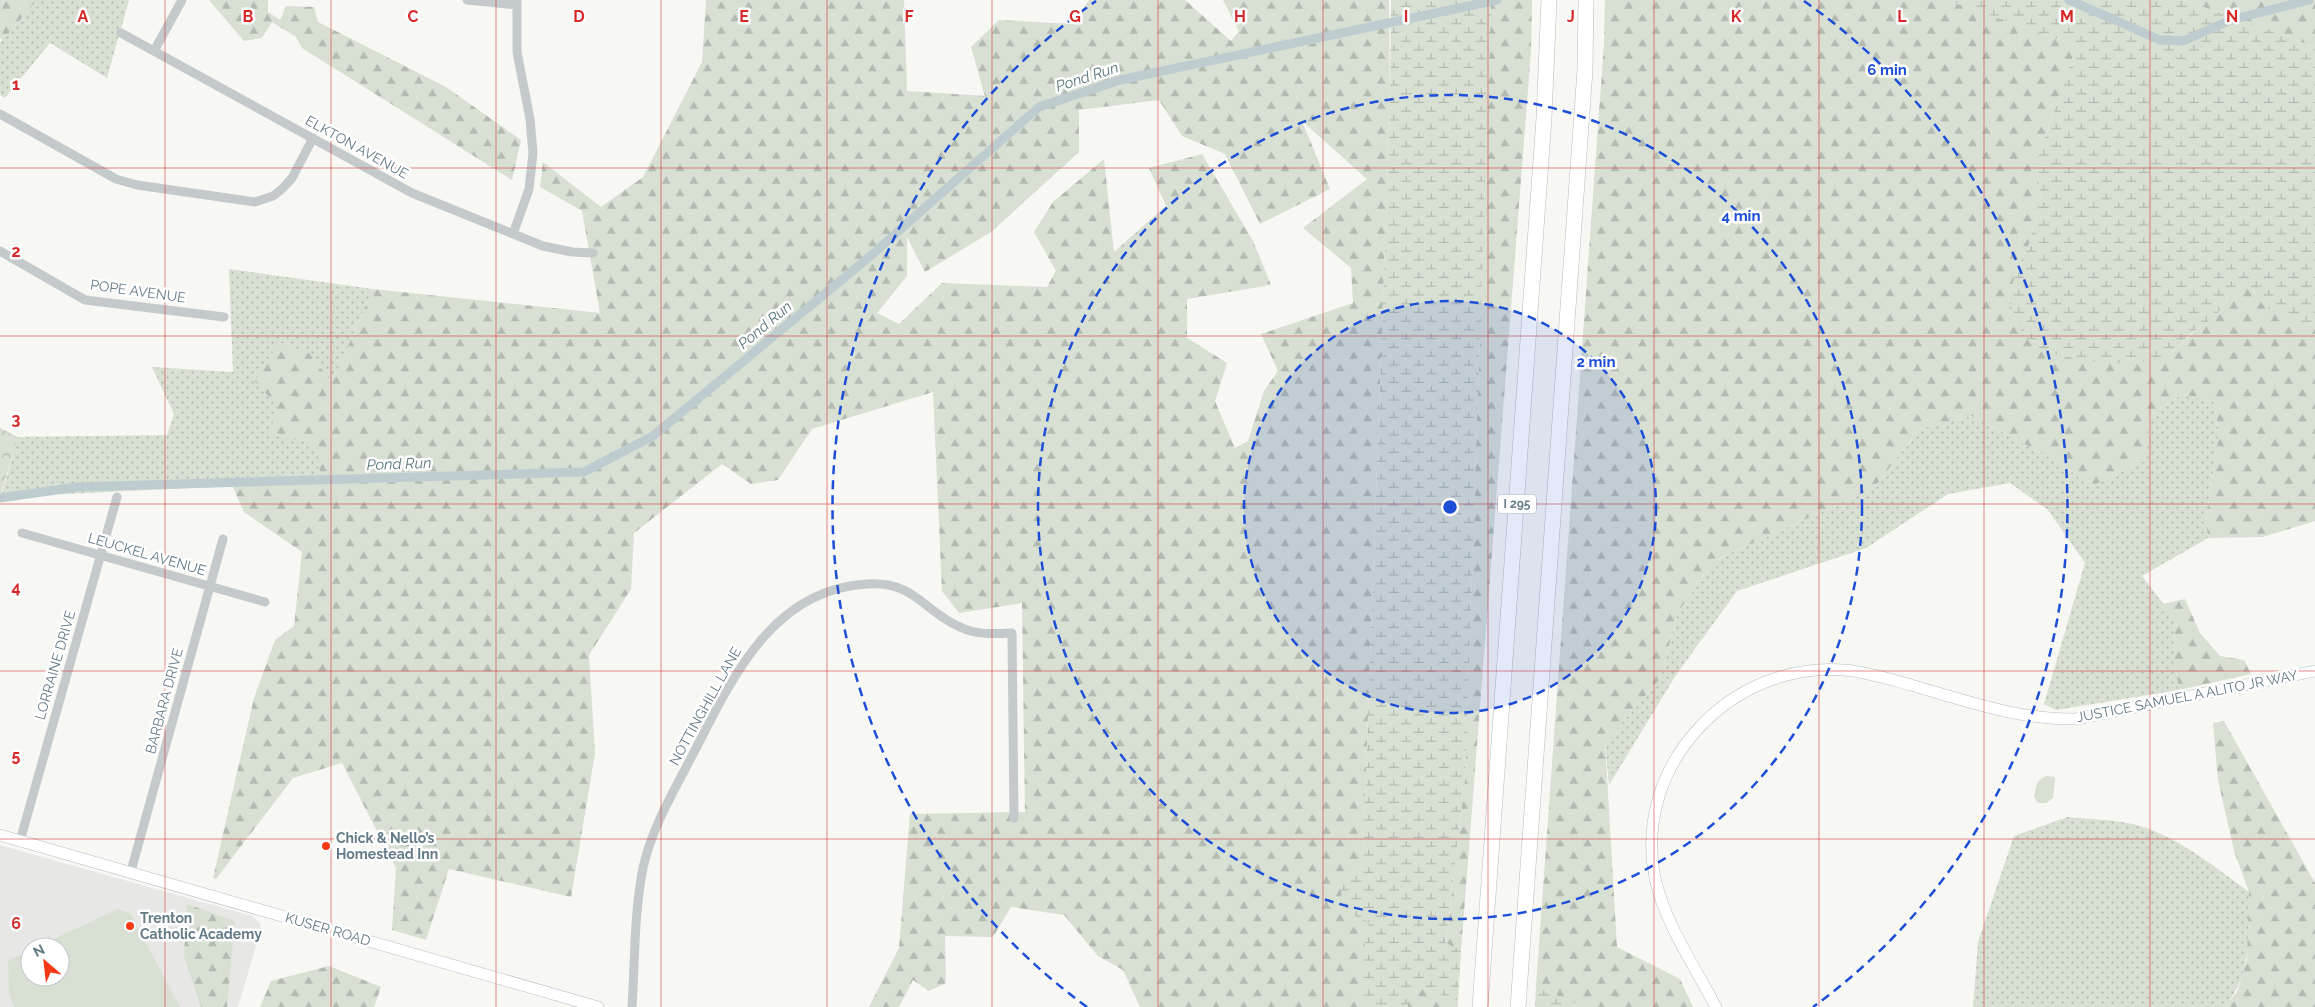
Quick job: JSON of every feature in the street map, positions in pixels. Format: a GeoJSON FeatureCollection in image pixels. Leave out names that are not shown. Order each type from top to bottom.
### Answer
{"type":"FeatureCollection","features":[{"type":"Feature","properties":{"kind":"highway","name":"I 295"},"geometry":{"type":"LineString","coordinates":[[1480,1007],[1544,118],[1549,0]]}},
{"type":"Feature","properties":{"kind":"highway","name":"I 295"},"geometry":{"type":"LineString","coordinates":[[1518,1007],[1585,70],[1586,0]]}},
{"type":"Feature","properties":{"kind":"street"},"geometry":{"type":"LineString","coordinates":[[154,51],[182,0]]}},
{"type":"Feature","properties":{"kind":"street"},"geometry":{"type":"LineString","coordinates":[[467,0],[517,2],[517,52],[530,119],[533,153],[529,188],[513,234]]}},
{"type":"Feature","properties":{"kind":"street","name":"ELKTON AVENUE"},"geometry":{"type":"LineString","coordinates":[[121,32],[412,193],[558,250],[593,253]]}},
{"type":"Feature","properties":{"kind":"street"},"geometry":{"type":"LineString","coordinates":[[0,114],[116,178],[137,185],[246,202],[264,199],[282,189],[292,178],[313,138]]}},
{"type":"Feature","properties":{"kind":"street","name":"POPE AVENUE"},"geometry":{"type":"LineString","coordinates":[[0,251],[85,300],[224,317]]}},
{"type":"Feature","properties":{"kind":"street","name":"LORRAINE DRIVE"},"geometry":{"type":"LineString","coordinates":[[20,841],[117,497]]}},
{"type":"Feature","properties":{"kind":"street","name":"LEUCKEL AVENUE"},"geometry":{"type":"LineString","coordinates":[[22,533],[265,602]]}},
{"type":"Feature","properties":{"kind":"street","name":"BARBARA DRIVE"},"geometry":{"type":"LineString","coordinates":[[131,871],[223,539]]}},
{"type":"Feature","properties":{"kind":"street","name":"NOTTINGHILL LANE"},"geometry":{"type":"LineString","coordinates":[[632,1007],[643,868],[656,828],[744,660],[768,630],[812,599],[846,587],[864,584],[892,585],[918,597],[939,615],[962,628],[989,634],[1012,633],[1014,818]]}},
{"type":"Feature","properties":{"kind":"street","name":"JUSTICE SAMUEL A ALITO JR WAY"},"geometry":{"type":"LineString","coordinates":[[1716,1007],[1667,917],[1660,897],[1652,857],[1654,820],[1662,788],[1669,770],[1688,739],[1716,710],[1749,688],[1766,681],[1805,671],[1845,670],[1874,675],[2011,714],[2053,719],[2076,719],[2315,671]]}},
{"type":"Feature","properties":{"kind":"street","name":"KUSER ROAD"},"geometry":{"type":"LineString","coordinates":[[0,835],[131,871],[598,1007]]}},
{"type":"Feature","properties":{"kind":"shaded area","name":"Trenton Catholic Academy"},"geometry":{"type":"Polygon","coordinates":[[[0,845],[252,916],[260,923],[261,929],[238,1007],[0,1007],[0,845]]]}},
{"type":"Feature","properties":{"kind":"green space"},"geometry":{"type":"Polygon","coordinates":[[[0,0],[37,0],[3,40],[0,38],[0,0]]]}},
{"type":"Feature","properties":{"kind":"green space"},"geometry":{"type":"Polygon","coordinates":[[[37,0],[129,0],[107,78],[50,43],[5,98],[0,95],[0,43],[37,0]]]}},
{"type":"Feature","properties":{"kind":"green space"},"geometry":{"type":"Polygon","coordinates":[[[209,0],[268,0],[268,12],[280,20],[286,6],[314,7],[318,22],[446,87],[521,140],[512,180],[302,48],[296,37],[272,22],[262,38],[244,41],[209,0]]]}},
{"type":"Feature","properties":{"kind":"green space"},"geometry":{"type":"Polygon","coordinates":[[[706,0],[904,0],[907,91],[985,96],[971,47],[999,20],[1072,24],[1089,0],[1185,0],[1231,41],[1239,31],[1223,0],[1389,0],[1390,107],[1363,855],[1361,871],[1339,874],[1369,922],[1363,1007],[1140,1007],[1123,970],[1098,956],[1064,915],[1011,907],[993,937],[945,936],[946,983],[929,991],[913,980],[899,1007],[869,1007],[899,948],[910,814],[1025,812],[1022,603],[959,613],[942,591],[933,392],[812,429],[778,480],[751,484],[722,464],[634,533],[631,589],[589,655],[595,753],[571,897],[449,869],[426,940],[392,930],[396,868],[342,763],[293,778],[216,879],[213,878],[254,698],[275,640],[294,626],[302,552],[244,512],[232,485],[321,482],[317,445],[268,434],[279,408],[255,381],[279,342],[309,353],[332,383],[373,289],[600,313],[582,211],[540,187],[543,162],[601,207],[643,177],[702,62],[706,0]],[[1159,100],[1079,110],[1079,152],[991,232],[925,272],[907,237],[907,276],[877,313],[899,324],[942,283],[1047,287],[1056,271],[1034,232],[1053,202],[1104,159],[1114,252],[1166,206],[1149,168],[1202,154],[1253,241],[1271,285],[1187,299],[1187,338],[1227,363],[1215,401],[1235,448],[1248,441],[1264,391],[1278,371],[1261,334],[1353,303],[1351,268],[1303,228],[1367,179],[1302,121],[1330,189],[1260,224],[1225,154],[1182,136],[1159,100]]]}},
{"type":"Feature","properties":{"kind":"green space"},"geometry":{"type":"Polygon","coordinates":[[[1391,0],[1491,0],[1491,8],[1465,777],[1446,943],[1461,951],[1458,1001],[1421,988],[1408,997],[1408,1007],[1363,1007],[1363,956],[1369,922],[1348,913],[1342,899],[1339,874],[1361,871],[1363,855],[1390,107],[1391,0]]]}},
{"type":"Feature","properties":{"kind":"green space"},"geometry":{"type":"Polygon","coordinates":[[[1491,0],[1532,0],[1531,51],[1461,951],[1446,944],[1465,777],[1491,0]]]}},
{"type":"Feature","properties":{"kind":"green space"},"geometry":{"type":"Polygon","coordinates":[[[1605,0],[1947,0],[2077,46],[2036,163],[2041,199],[2029,244],[2017,270],[2008,299],[2024,334],[2036,348],[2173,352],[2227,300],[2229,292],[2244,283],[2251,285],[2254,292],[2309,324],[2315,325],[2315,521],[2263,537],[2208,538],[2206,521],[2219,433],[2214,402],[2182,394],[2151,415],[2145,460],[2090,487],[2064,465],[1972,416],[1919,429],[1874,488],[1715,560],[1678,612],[1660,679],[1605,742],[1617,947],[1680,979],[1693,1007],[1582,1007],[1536,986],[1604,43],[1605,0]]]}},
{"type":"Feature","properties":{"kind":"green space"},"geometry":{"type":"Polygon","coordinates":[[[1947,0],[2183,0],[2280,33],[2315,48],[2315,325],[2290,320],[2272,312],[2264,305],[2254,291],[2244,283],[2229,292],[2224,305],[2211,319],[2191,333],[2175,350],[2158,358],[2131,363],[2097,362],[2044,351],[2031,344],[2019,326],[2008,299],[2017,270],[2029,244],[2041,199],[2036,163],[2077,46],[1947,0]]]}},
{"type":"Feature","properties":{"kind":"green space"},"geometry":{"type":"Polygon","coordinates":[[[2183,0],[2315,0],[2315,48],[2280,33],[2183,0]]]}},
{"type":"Feature","properties":{"kind":"green space"},"geometry":{"type":"Polygon","coordinates":[[[229,269],[373,289],[332,384],[309,353],[321,482],[1,497],[18,437],[167,435],[174,414],[152,367],[233,372],[229,269]]]}},
{"type":"Feature","properties":{"kind":"green space"},"geometry":{"type":"Polygon","coordinates":[[[2182,394],[2214,402],[2219,433],[2206,520],[2208,538],[2142,576],[2175,619],[2174,658],[2179,690],[2056,710],[2044,704],[2085,563],[2048,510],[2010,483],[1948,494],[1866,548],[1737,591],[1676,675],[1609,785],[1605,742],[1660,679],[1678,612],[1715,560],[1874,488],[1919,429],[1972,416],[2064,465],[2090,487],[2145,460],[2151,415],[2182,394]]]}},
{"type":"Feature","properties":{"kind":"green space"},"geometry":{"type":"Polygon","coordinates":[[[0,428],[18,437],[0,497],[0,428]]]}},
{"type":"Feature","properties":{"kind":"green space"},"geometry":{"type":"Polygon","coordinates":[[[2185,599],[2200,633],[2220,656],[2244,660],[2251,674],[2179,690],[2174,658],[2175,619],[2163,604],[2185,599]]]}},
{"type":"Feature","properties":{"kind":"green space"},"geometry":{"type":"Polygon","coordinates":[[[2224,721],[2315,883],[2315,1007],[2225,1007],[2237,992],[2247,959],[2249,892],[2234,851],[2218,780],[2213,723],[2224,721]]]}},
{"type":"Feature","properties":{"kind":"green space"},"geometry":{"type":"Polygon","coordinates":[[[2043,777],[2054,777],[2055,779],[2053,798],[2046,803],[2038,803],[2034,797],[2036,787],[2043,777]]]}},
{"type":"Feature","properties":{"kind":"green space"},"geometry":{"type":"Polygon","coordinates":[[[2068,817],[2123,822],[2140,826],[2170,838],[2249,892],[2245,966],[2234,994],[2225,1007],[1973,1007],[1978,942],[2014,836],[2068,817]]]}},
{"type":"Feature","properties":{"kind":"green space"},"geometry":{"type":"Polygon","coordinates":[[[187,904],[235,921],[227,1007],[201,1007],[184,956],[187,904]]]}},
{"type":"Feature","properties":{"kind":"green space"},"geometry":{"type":"Polygon","coordinates":[[[118,909],[130,913],[180,1007],[14,1007],[9,993],[8,961],[20,955],[20,987],[70,987],[70,937],[58,937],[118,909]]]}},
{"type":"Feature","properties":{"kind":"green space"},"geometry":{"type":"Polygon","coordinates":[[[329,966],[381,987],[374,1007],[260,1007],[271,981],[329,966]]]}},
{"type":"Feature","properties":{"kind":"green space"},"geometry":{"type":"Polygon","coordinates":[[[1536,986],[1576,1004],[1582,1007],[1535,1007],[1536,986]]]}},
{"type":"Feature","properties":{"kind":"green space"},"geometry":{"type":"Polygon","coordinates":[[[1421,988],[1458,1001],[1458,1007],[1408,1007],[1408,997],[1421,988]]]}},
{"type":"Feature","properties":{"kind":"waterway","name":"Pond Run"},"geometry":{"type":"LineString","coordinates":[[0,498],[77,487],[584,472],[653,436],[868,258],[1039,107],[1120,80],[1497,0]]}},
{"type":"Feature","properties":{"kind":"waterway","name":"Pond Run"},"geometry":{"type":"LineString","coordinates":[[2069,0],[2160,40],[2183,41],[2231,20],[2309,0]]}},
{"type":"Feature","properties":{"kind":"place","name":"Chick & Nello’s Homestead Inn"},"geometry":{"type":"Point","coordinates":[326,846]}},
{"type":"Feature","properties":{"kind":"place","name":"Trenton Catholic Academy"},"geometry":{"type":"Point","coordinates":[130,926]}}]}
